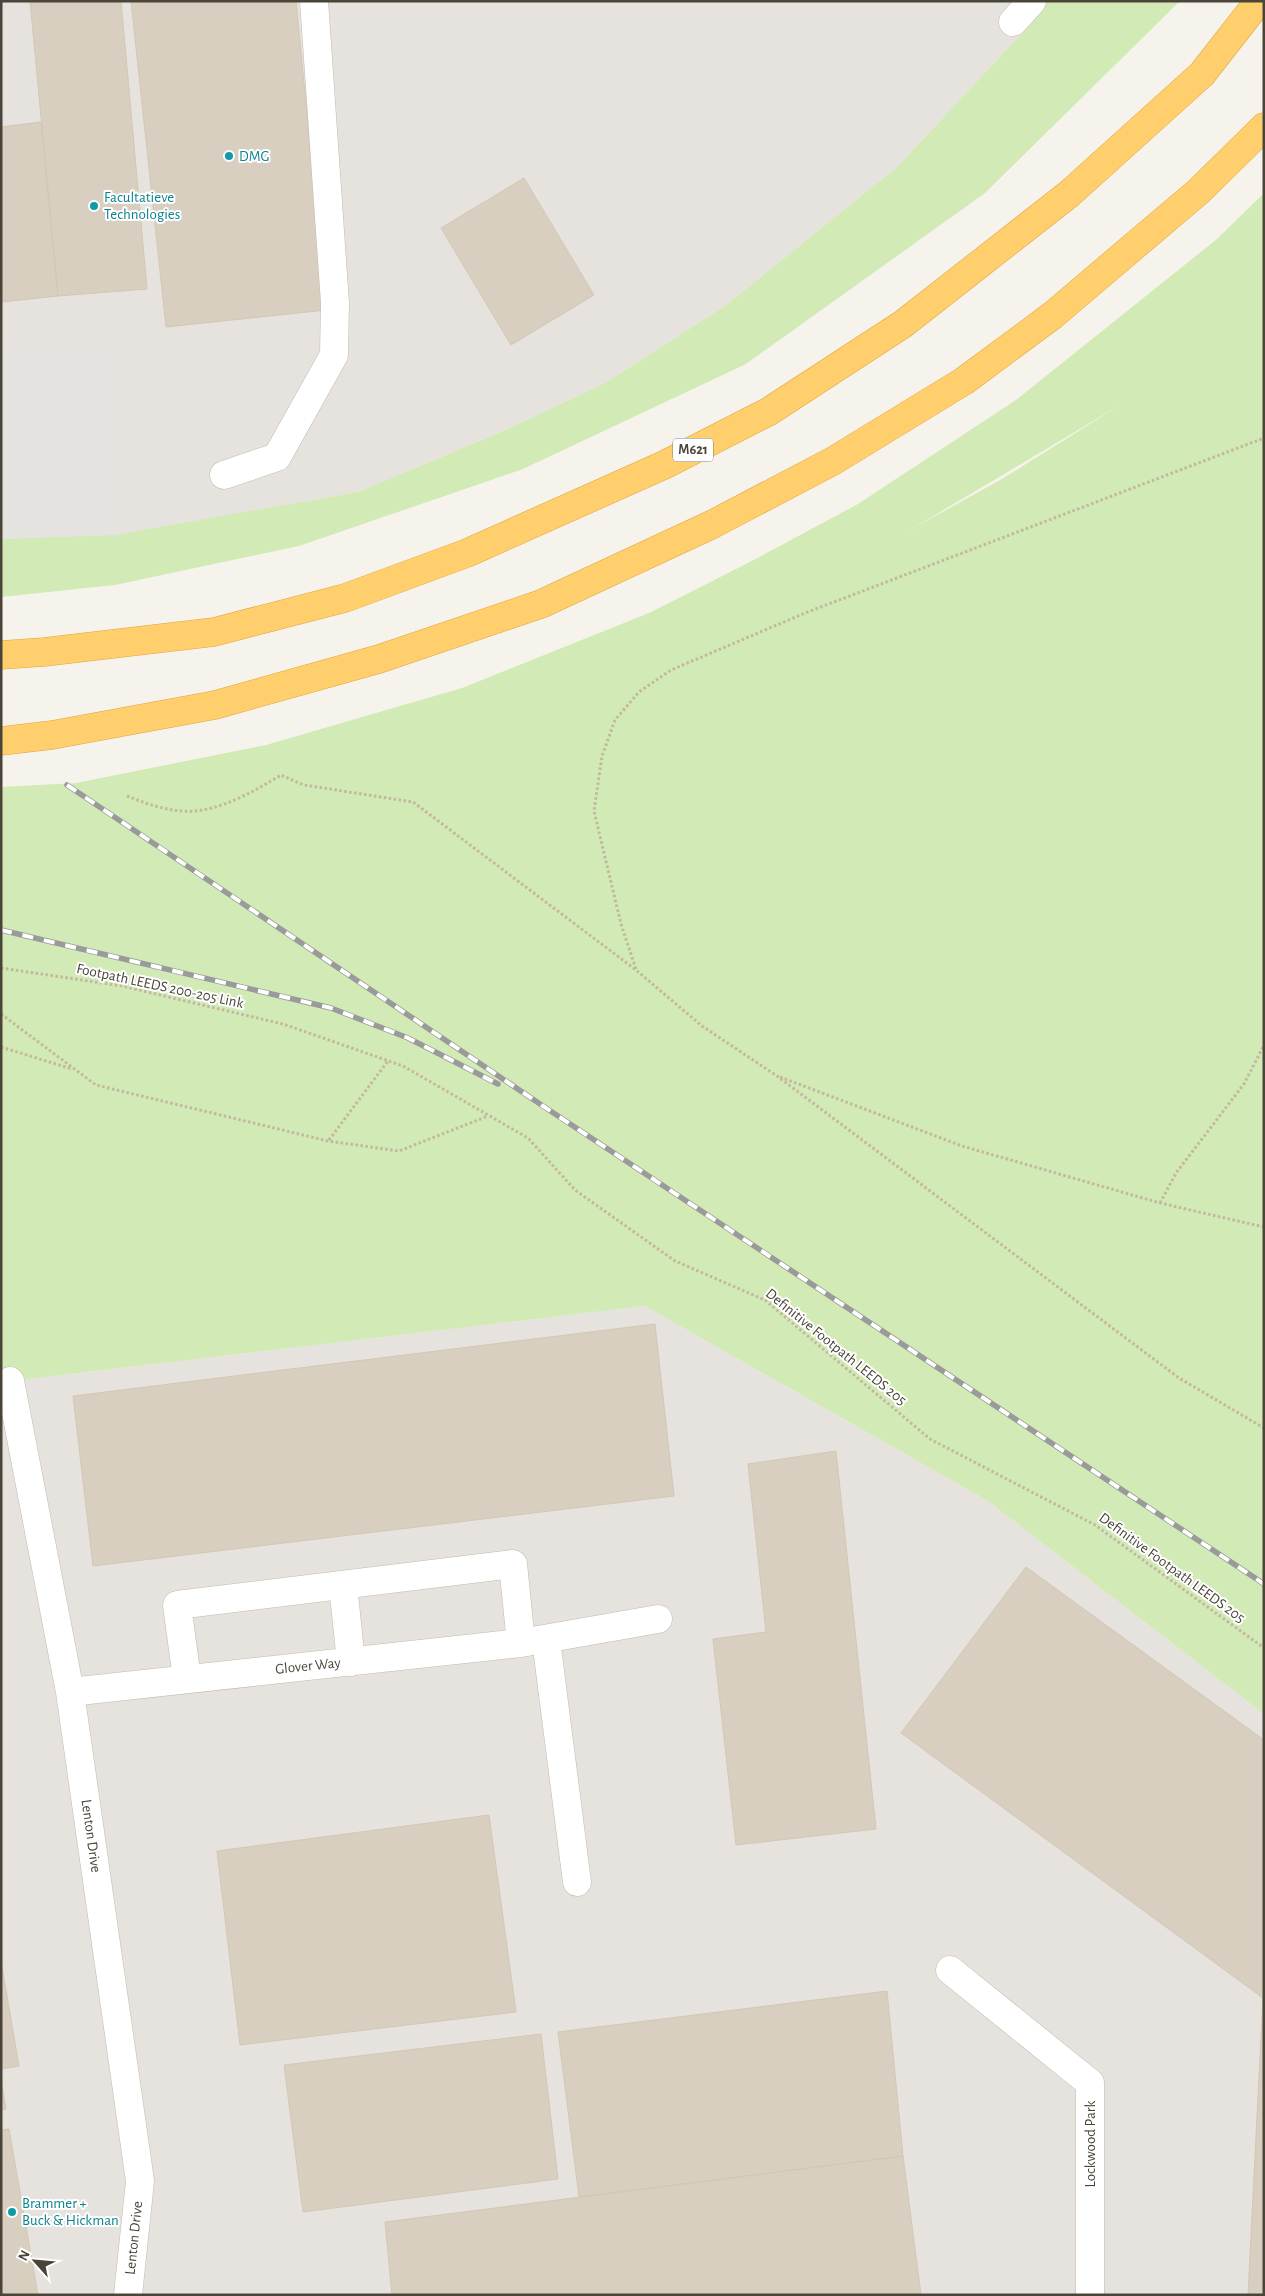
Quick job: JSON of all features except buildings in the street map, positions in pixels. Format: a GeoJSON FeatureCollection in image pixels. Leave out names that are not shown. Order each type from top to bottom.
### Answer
{"type":"FeatureCollection","features":[{"type":"Feature","properties":{"kind":"highway","name":"M621"},"geometry":{"type":"LineString","coordinates":[[1,655],[54,651],[214,632],[345,598],[467,553],[664,465],[768,412],[903,324],[1069,194],[1202,74],[1258,1]]}},
{"type":"Feature","properties":{"kind":"highway"},"geometry":{"type":"LineString","coordinates":[[1,741],[52,735],[214,705],[379,659],[541,604],[713,524],[833,461],[964,382],[1053,315],[1134,247],[1199,190],[1264,127]]}},
{"type":"Feature","properties":{"kind":"street"},"geometry":{"type":"LineString","coordinates":[[224,475],[277,458],[334,355],[335,302],[314,1]]}},
{"type":"Feature","properties":{"kind":"street"},"geometry":{"type":"LineString","coordinates":[[1013,22],[1032,1]]}},
{"type":"Feature","properties":{"kind":"street","name":"Lenton Drive"},"geometry":{"type":"LineString","coordinates":[[10,1381],[70,1692],[140,2181],[128,2295]]}},
{"type":"Feature","properties":{"kind":"street"},"geometry":{"type":"LineString","coordinates":[[187,1679],[177,1605],[513,1564],[534,1642],[577,1882]]}},
{"type":"Feature","properties":{"kind":"street"},"geometry":{"type":"LineString","coordinates":[[343,1584],[351,1662]]}},
{"type":"Feature","properties":{"kind":"street","name":"Glover Way"},"geometry":{"type":"LineString","coordinates":[[70,1692],[534,1642],[658,1619]]}},
{"type":"Feature","properties":{"kind":"street","name":"Lockwood Park"},"geometry":{"type":"LineString","coordinates":[[950,1970],[1090,2083],[1090,2295]]}},
{"type":"Feature","properties":{"kind":"path"},"geometry":{"type":"LineString","coordinates":[[636,970],[621,924],[594,811],[602,756],[615,720],[639,692],[671,670],[805,613],[1264,438]]}},
{"type":"Feature","properties":{"kind":"path"},"geometry":{"type":"LineString","coordinates":[[127,796],[153,806],[185,812],[213,807],[240,798],[281,774],[304,785],[413,802],[636,970],[702,1026],[777,1076],[1179,1378],[1264,1428]]}},
{"type":"Feature","properties":{"kind":"path","name":"Footpath LEEDS 200-205 Link"},"geometry":{"type":"LineString","coordinates":[[1,968],[122,986],[283,1024]]}},
{"type":"Feature","properties":{"kind":"path"},"geometry":{"type":"LineString","coordinates":[[1,1014],[96,1085],[328,1141],[399,1151],[489,1116]]}},
{"type":"Feature","properties":{"kind":"path","name":"Definitive Footpath LEEDS 205"},"geometry":{"type":"LineString","coordinates":[[283,1024],[403,1066],[528,1138],[575,1190],[675,1260],[765,1300],[930,1438],[1095,1525],[1264,1648]]}},
{"type":"Feature","properties":{"kind":"path"},"geometry":{"type":"LineString","coordinates":[[1160,1203],[1176,1173],[1244,1084],[1264,1045]]}},
{"type":"Feature","properties":{"kind":"path"},"geometry":{"type":"LineString","coordinates":[[1,1047],[75,1070]]}},
{"type":"Feature","properties":{"kind":"path"},"geometry":{"type":"LineString","coordinates":[[328,1141],[388,1061]]}},
{"type":"Feature","properties":{"kind":"path"},"geometry":{"type":"LineString","coordinates":[[777,1076],[962,1146],[1160,1203],[1264,1227]]}},
{"type":"Feature","properties":{"kind":"shaded area"},"geometry":{"type":"Polygon","coordinates":[[[1,1],[1042,1],[1024,31],[897,167],[725,306],[605,383],[501,432],[358,492],[120,535],[1,539],[1,1]]]}},
{"type":"Feature","properties":{"kind":"shaded area"},"geometry":{"type":"Polygon","coordinates":[[[124,338],[120,535],[1,539],[1,348],[124,338]]]}},
{"type":"Feature","properties":{"kind":"shaded area"},"geometry":{"type":"Polygon","coordinates":[[[645,1306],[988,1501],[1264,1714],[1264,2295],[1,2295],[1,1375],[10,1381],[645,1306]]]}},
{"type":"Feature","properties":{"kind":"green space"},"geometry":{"type":"Polygon","coordinates":[[[1042,1],[1180,1],[985,193],[746,364],[523,469],[299,546],[115,585],[1,597],[1,539],[120,534],[358,492],[501,432],[605,383],[725,306],[897,167],[1024,31],[1042,1]]]}},
{"type":"Feature","properties":{"kind":"green space"},"geometry":{"type":"Polygon","coordinates":[[[1264,193],[1264,1714],[988,1501],[645,1306],[10,1381],[1,1375],[1,787],[76,783],[266,745],[462,688],[649,613],[858,504],[1016,400],[1217,239],[1264,193]],[[1120,405],[910,530],[1002,479],[1120,405]]]}},
{"type":"Feature","properties":{"kind":"railway"},"geometry":{"type":"LineString","coordinates":[[67,785],[543,1106],[1264,1584]]}},
{"type":"Feature","properties":{"kind":"railway"},"geometry":{"type":"LineString","coordinates":[[1,930],[331,1008],[408,1038],[498,1084]]}},
{"type":"Feature","properties":{"kind":"place","name":"DMG"},"geometry":{"type":"Point","coordinates":[229,156]}},
{"type":"Feature","properties":{"kind":"place","name":"Facultatieve Technologies"},"geometry":{"type":"Point","coordinates":[94,206]}},
{"type":"Feature","properties":{"kind":"place","name":"Brammer + Buck & Hickman"},"geometry":{"type":"Point","coordinates":[12,2212]}}]}
